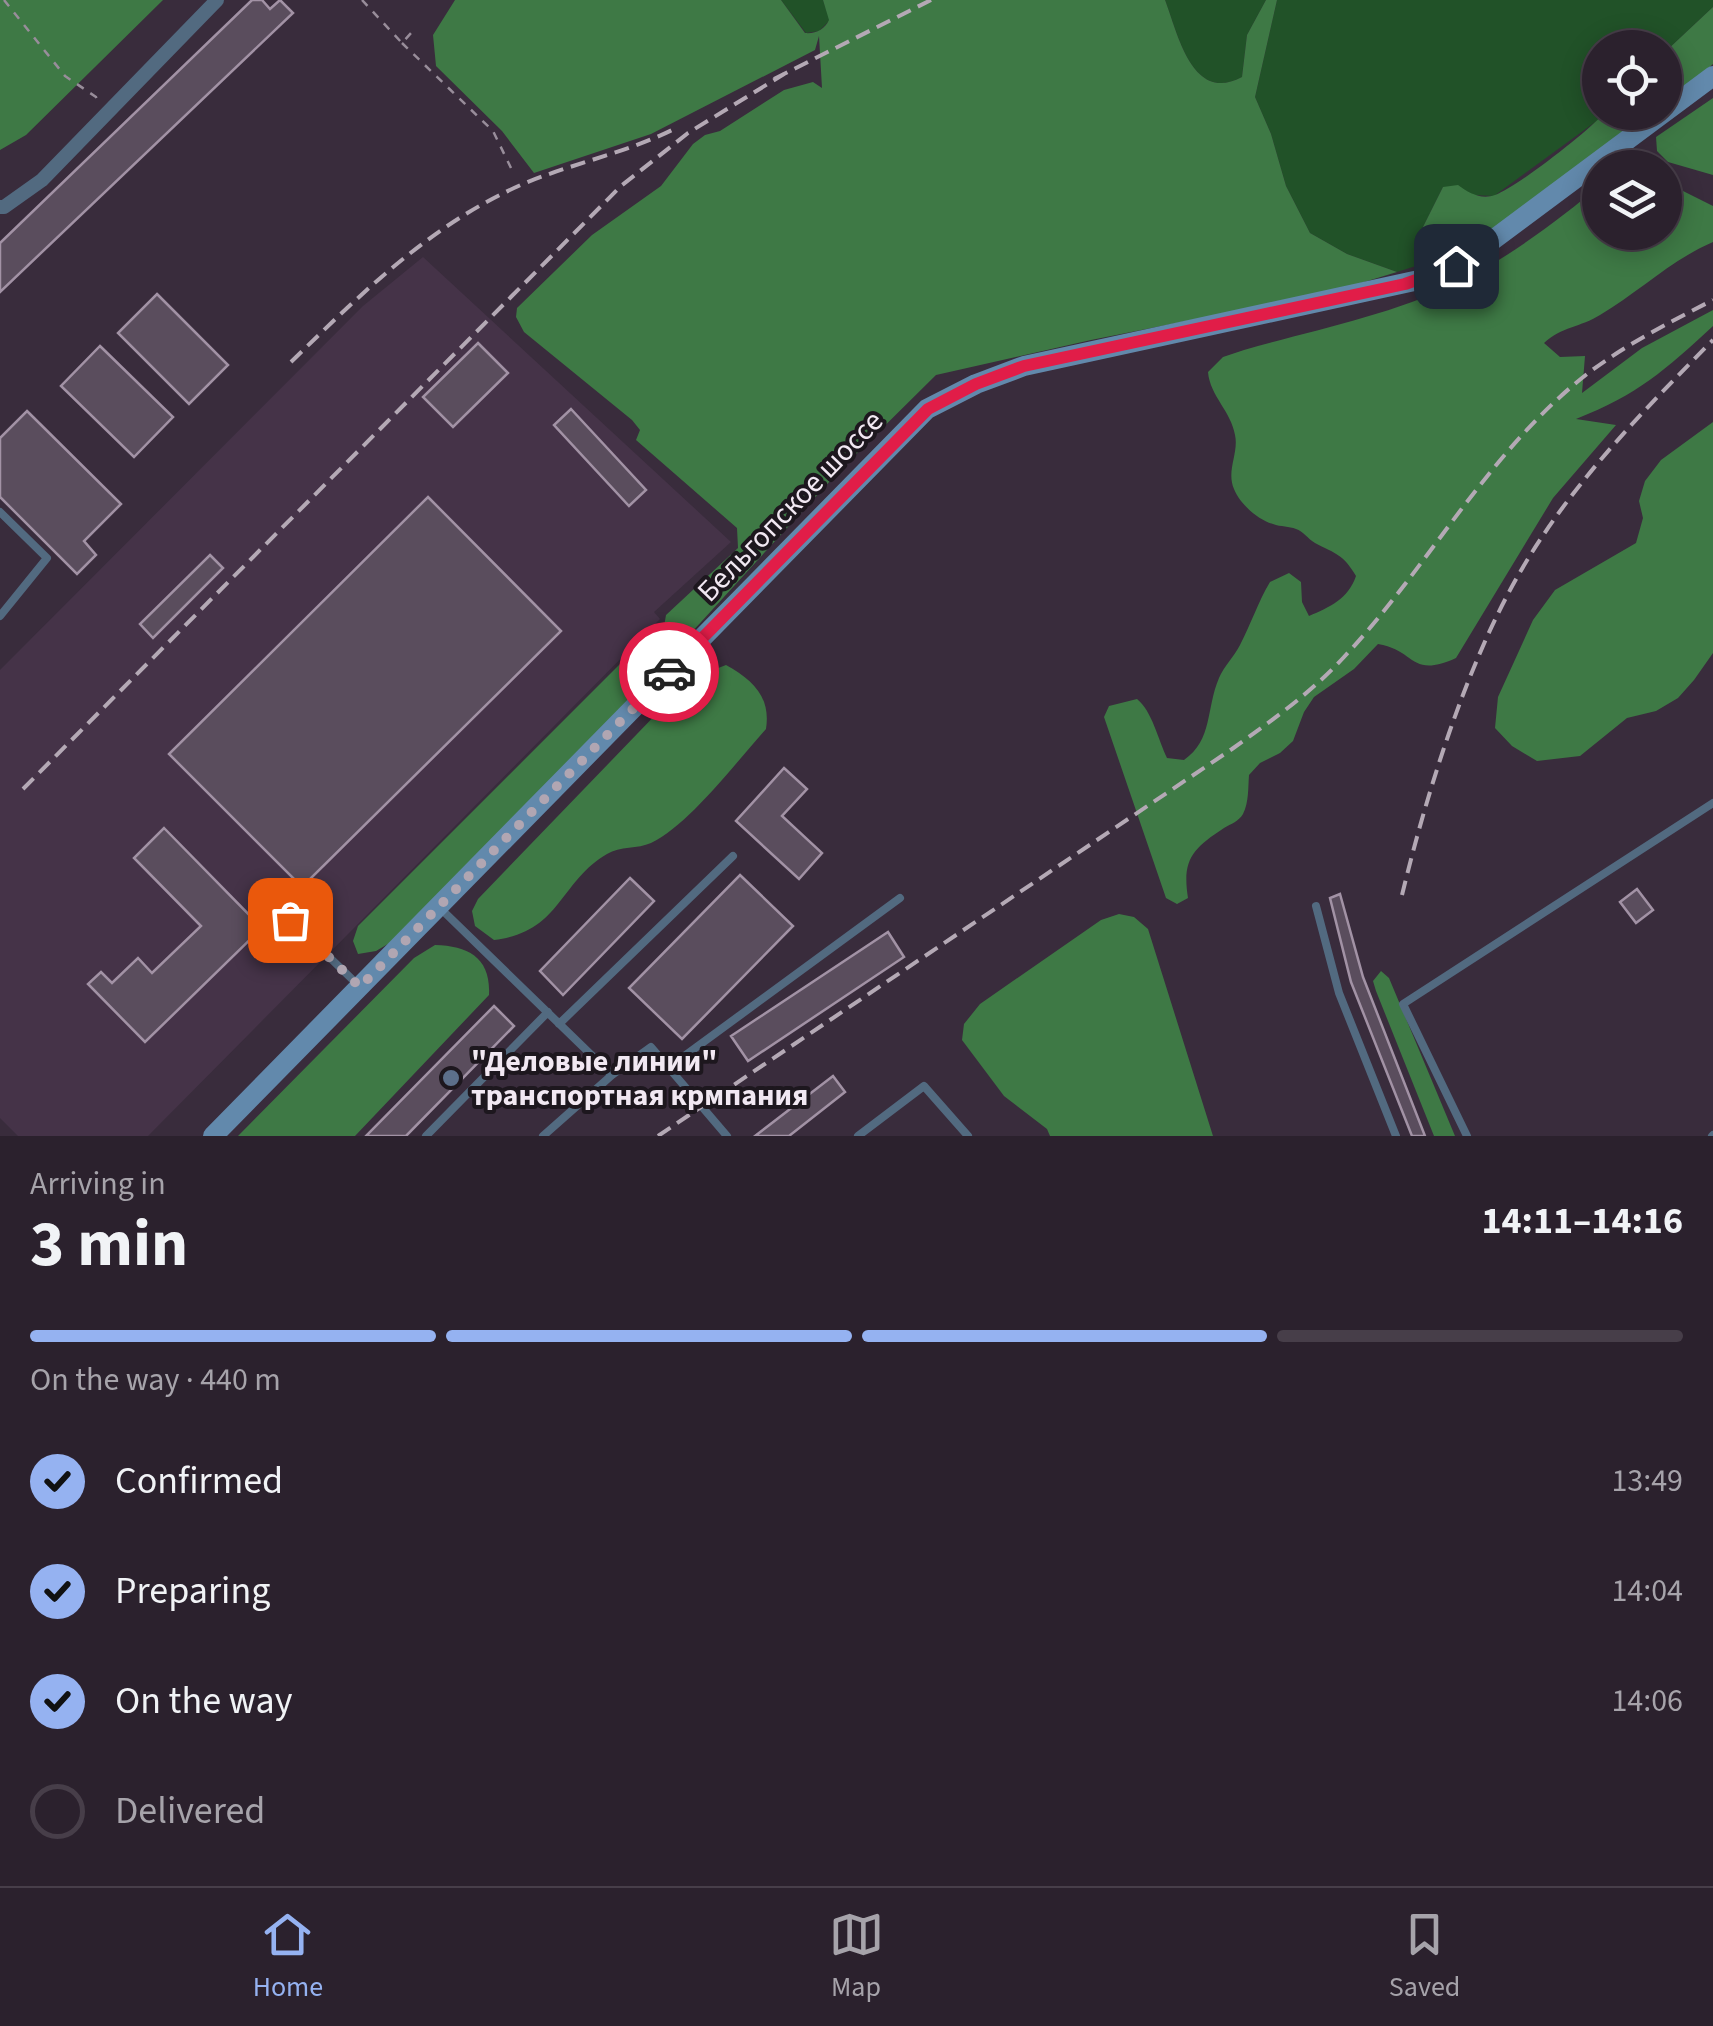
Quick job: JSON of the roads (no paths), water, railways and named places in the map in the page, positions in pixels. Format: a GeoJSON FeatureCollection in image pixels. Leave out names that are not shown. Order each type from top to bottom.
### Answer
{"type":"FeatureCollection","features":[{"type":"Feature","properties":{"kind":"street"},"geometry":{"type":"LineString","coordinates":[[0,207],[42,180],[216,0]]}},
{"type":"Feature","properties":{"kind":"street","name":"Бельгопское шоссе"},"geometry":{"type":"LineString","coordinates":[[213,1136],[928,409],[976,384],[1024,366],[1428,278],[1474,254],[1713,76]]}},
{"type":"Feature","properties":{"kind":"lane"},"geometry":{"type":"LineString","coordinates":[[0,512],[46,558],[0,616]]}},
{"type":"Feature","properties":{"kind":"lane"},"geometry":{"type":"LineString","coordinates":[[1467,1136],[1403,1004],[1713,803]]}},
{"type":"Feature","properties":{"kind":"lane"},"geometry":{"type":"LineString","coordinates":[[559,1024],[733,856]]}},
{"type":"Feature","properties":{"kind":"lane"},"geometry":{"type":"LineString","coordinates":[[668,1068],[900,898]]}},
{"type":"Feature","properties":{"kind":"lane"},"geometry":{"type":"LineString","coordinates":[[1316,906],[1339,993],[1396,1136]]}},
{"type":"Feature","properties":{"kind":"lane"},"geometry":{"type":"LineString","coordinates":[[440,907],[612,1075]]}},
{"type":"Feature","properties":{"kind":"lane"},"geometry":{"type":"LineString","coordinates":[[290,920],[360,987]]}},
{"type":"Feature","properties":{"kind":"lane"},"geometry":{"type":"LineString","coordinates":[[426,1136],[548,1012]]}},
{"type":"Feature","properties":{"kind":"lane"},"geometry":{"type":"LineString","coordinates":[[544,1136],[612,1075],[651,1047],[727,1136]]}},
{"type":"Feature","properties":{"kind":"lane"},"geometry":{"type":"LineString","coordinates":[[858,1136],[924,1086],[968,1136]]}},
{"type":"Feature","properties":{"kind":"railway"},"geometry":{"type":"LineString","coordinates":[[774,79],[931,0]]}},
{"type":"Feature","properties":{"kind":"railway"},"geometry":{"type":"LineString","coordinates":[[23,789],[621,186],[688,133],[784,74]]}},
{"type":"Feature","properties":{"kind":"railway"},"geometry":{"type":"LineString","coordinates":[[291,362],[399,262],[458,219],[523,184],[676,128]]}},
{"type":"Feature","properties":{"kind":"railway"},"geometry":{"type":"LineString","coordinates":[[658,1136],[1290,706],[1331,670],[1373,624],[1480,485],[1538,418],[1603,363],[1713,300]]}},
{"type":"Feature","properties":{"kind":"railway"},"geometry":{"type":"LineString","coordinates":[[1402,895],[1450,730],[1482,648],[1519,574],[1584,480],[1713,340]]}},
{"type":"Feature","properties":{"kind":"place","name":"\"Деловые линии\" транспортная крмпания"},"geometry":{"type":"Point","coordinates":[451,1078]}}]}
